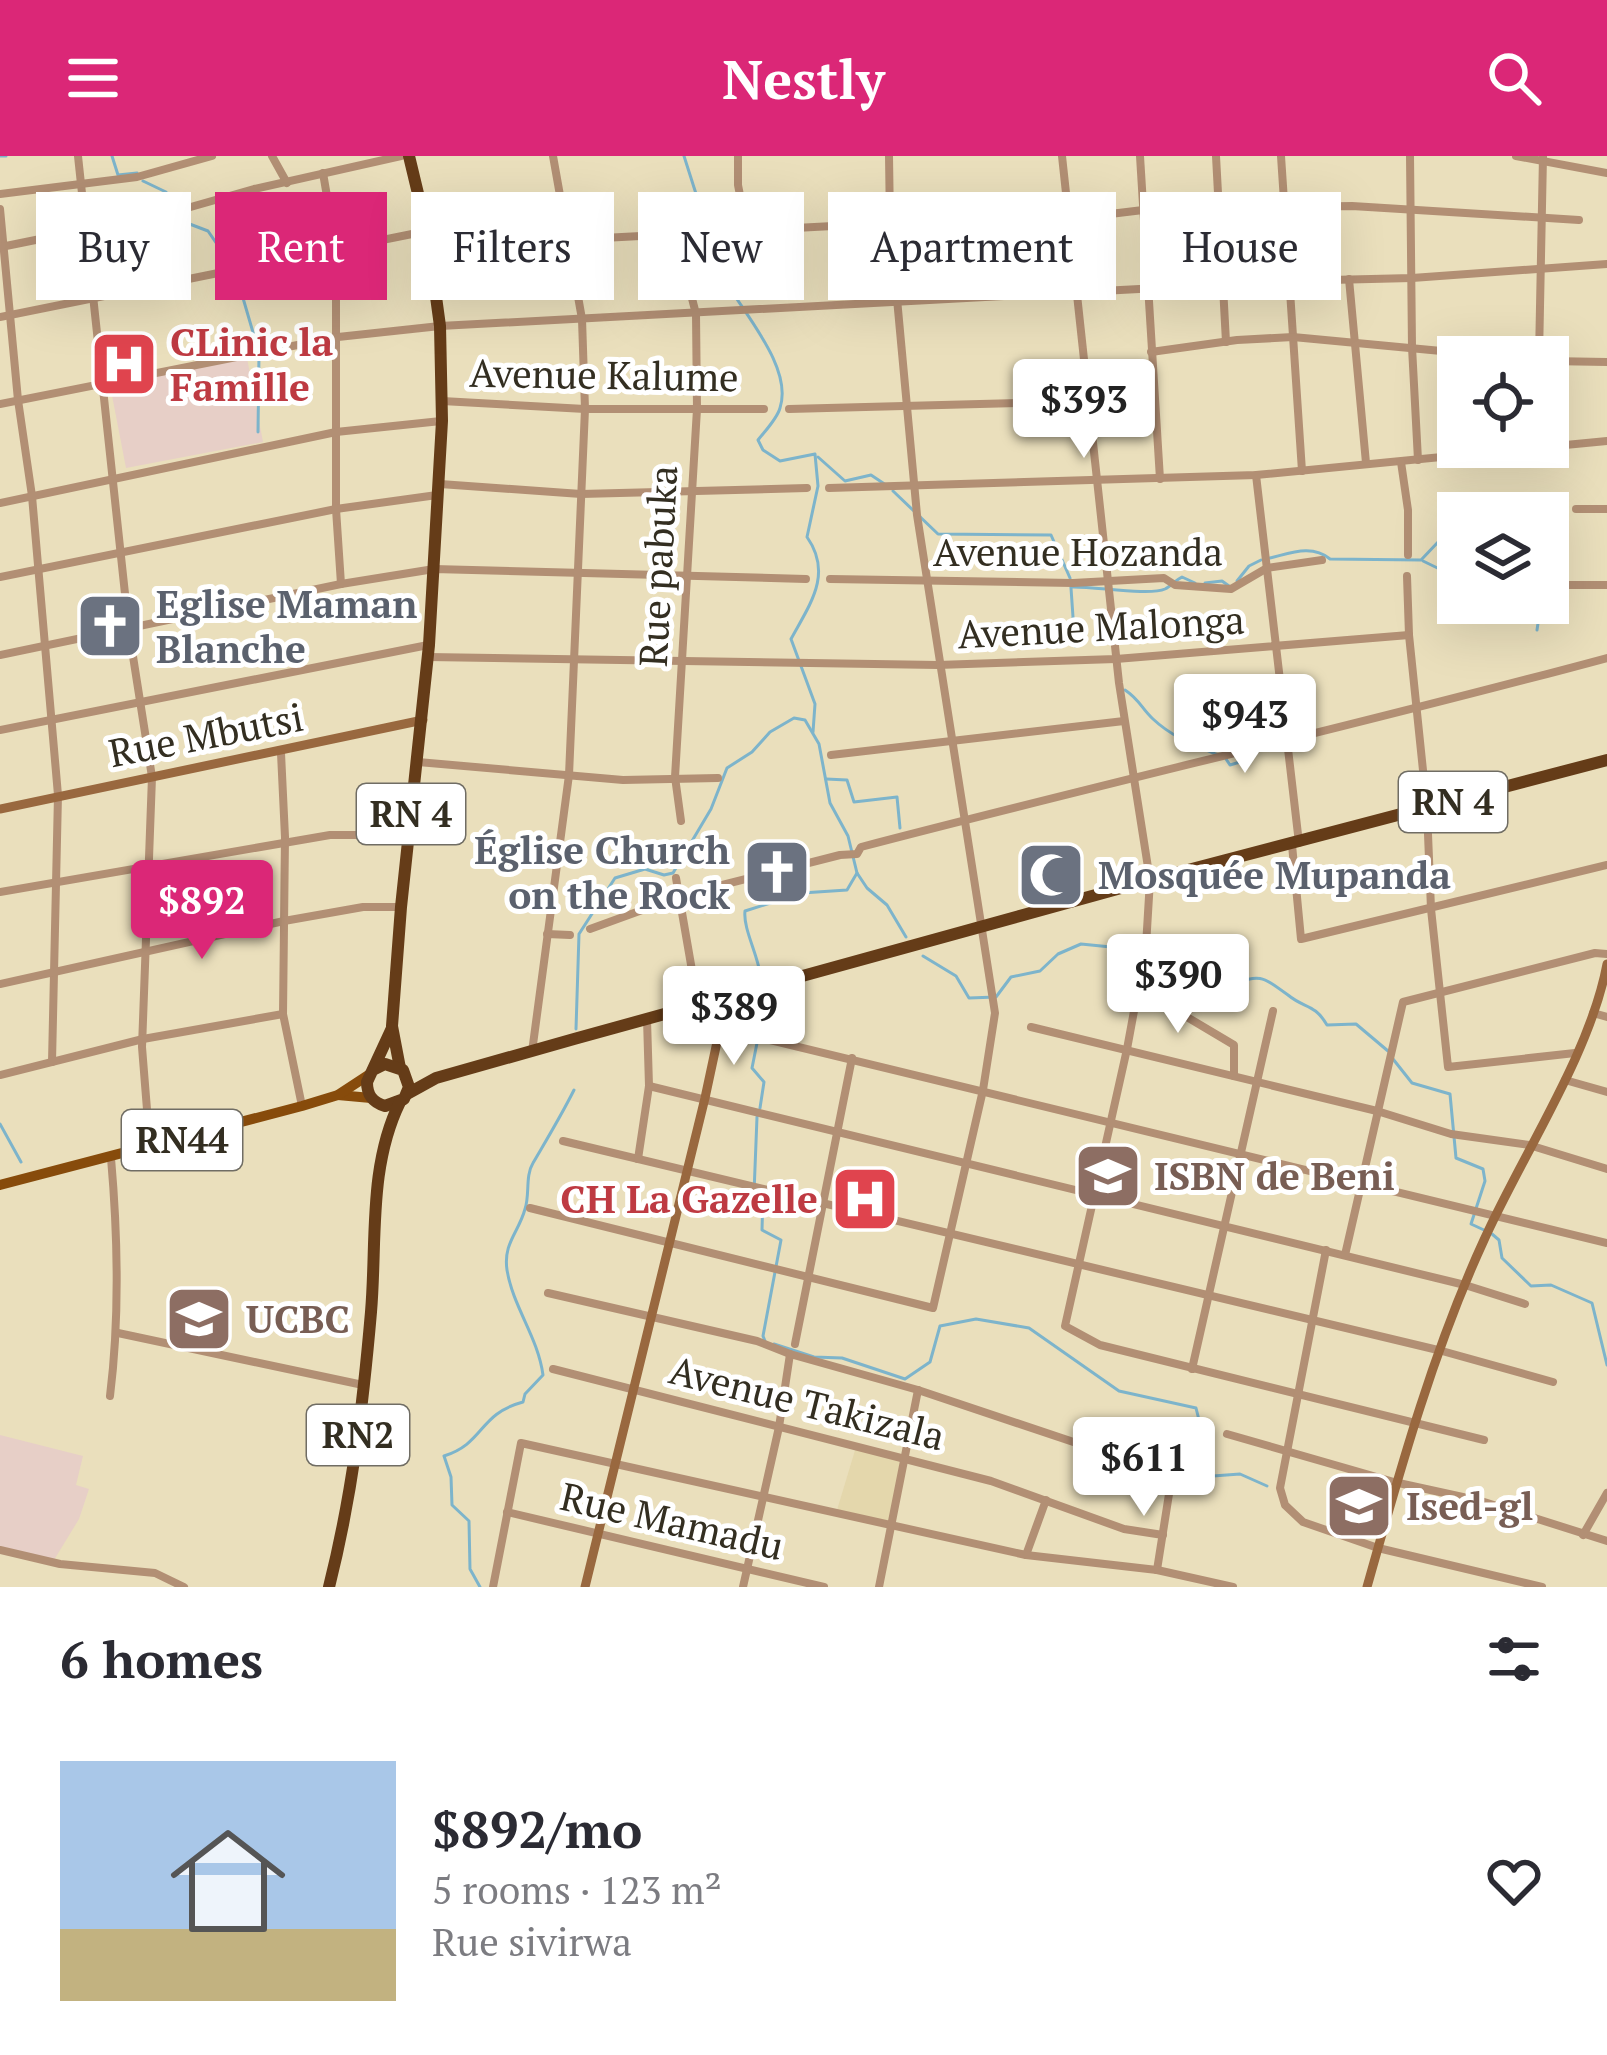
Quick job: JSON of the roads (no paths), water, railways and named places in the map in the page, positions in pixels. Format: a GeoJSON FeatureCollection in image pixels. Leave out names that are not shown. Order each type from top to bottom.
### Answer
{"type":"FeatureCollection","features":[{"type":"Feature","properties":{"kind":"highway","name":"RN 4"},"geometry":{"type":"LineString","coordinates":[[405,156],[416,192]]}},
{"type":"Feature","properties":{"kind":"highway","name":"RN 4"},"geometry":{"type":"LineString","coordinates":[[436,300],[442,401],[439,490],[423,720],[400,908],[392,1026],[403,1070],[436,1078],[1150,880],[1607,760]]}},
{"type":"Feature","properties":{"kind":"highway"},"geometry":{"type":"LineString","coordinates":[[392,1026],[367,1090],[374,1101],[385,1106],[436,1078]]}},
{"type":"Feature","properties":{"kind":"highway"},"geometry":{"type":"LineString","coordinates":[[372,1072],[385,1064],[403,1070],[404,1098]]}},
{"type":"Feature","properties":{"kind":"highway","name":"RN2"},"geometry":{"type":"LineString","coordinates":[[329,1587],[353,1480],[372,1299],[378,1178],[385,1141],[404,1098]]}},
{"type":"Feature","properties":{"kind":"highway","name":"RN2"},"geometry":{"type":"LineString","coordinates":[[374,1101],[385,1141]]}},
{"type":"Feature","properties":{"kind":"main road","name":"RN44"},"geometry":{"type":"LineString","coordinates":[[0,1185],[338,1096],[372,1072]]}},
{"type":"Feature","properties":{"kind":"main road","name":"RN44"},"geometry":{"type":"LineString","coordinates":[[338,1096],[374,1101]]}},
{"type":"Feature","properties":{"kind":"street"},"geometry":{"type":"LineString","coordinates":[[78,156],[82,192]]}},
{"type":"Feature","properties":{"kind":"street"},"geometry":{"type":"LineString","coordinates":[[0,194],[141,176],[212,156]]}},
{"type":"Feature","properties":{"kind":"street"},"geometry":{"type":"LineString","coordinates":[[272,156],[287,183]]}},
{"type":"Feature","properties":{"kind":"street"},"geometry":{"type":"LineString","coordinates":[[191,207],[405,156]]}},
{"type":"Feature","properties":{"kind":"street"},"geometry":{"type":"LineString","coordinates":[[553,156],[560,192]]}},
{"type":"Feature","properties":{"kind":"street"},"geometry":{"type":"LineString","coordinates":[[738,156],[739,192]]}},
{"type":"Feature","properties":{"kind":"street"},"geometry":{"type":"LineString","coordinates":[[889,156],[890,192]]}},
{"type":"Feature","properties":{"kind":"street"},"geometry":{"type":"LineString","coordinates":[[1062,156],[1067,192]]}},
{"type":"Feature","properties":{"kind":"street"},"geometry":{"type":"LineString","coordinates":[[1140,156],[1142,192]]}},
{"type":"Feature","properties":{"kind":"street"},"geometry":{"type":"LineString","coordinates":[[1216,156],[1219,192]]}},
{"type":"Feature","properties":{"kind":"street"},"geometry":{"type":"LineString","coordinates":[[1281,156],[1284,192]]}},
{"type":"Feature","properties":{"kind":"street"},"geometry":{"type":"LineString","coordinates":[[1410,156],[1418,460]]}},
{"type":"Feature","properties":{"kind":"street"},"geometry":{"type":"LineString","coordinates":[[1516,156],[1607,173]]}},
{"type":"Feature","properties":{"kind":"street"},"geometry":{"type":"LineString","coordinates":[[1539,336],[1543,158]]}},
{"type":"Feature","properties":{"kind":"street"},"geometry":{"type":"LineString","coordinates":[[323,173],[327,192]]}},
{"type":"Feature","properties":{"kind":"street"},"geometry":{"type":"LineString","coordinates":[[1341,207],[1579,220]]}},
{"type":"Feature","properties":{"kind":"street"},"geometry":{"type":"LineString","coordinates":[[0,209],[5,316],[32,496],[58,795],[52,1062]]}},
{"type":"Feature","properties":{"kind":"street"},"geometry":{"type":"LineString","coordinates":[[2,247],[36,240]]}},
{"type":"Feature","properties":{"kind":"street"},"geometry":{"type":"LineString","coordinates":[[1341,279],[1607,265]]}},
{"type":"Feature","properties":{"kind":"street"},"geometry":{"type":"LineString","coordinates":[[1349,279],[1366,463]]}},
{"type":"Feature","properties":{"kind":"street"},"geometry":{"type":"LineString","coordinates":[[5,316],[86,300]]}},
{"type":"Feature","properties":{"kind":"street"},"geometry":{"type":"LineString","coordinates":[[91,300],[129,631],[152,776],[143,952],[150,1149]]}},
{"type":"Feature","properties":{"kind":"street"},"geometry":{"type":"LineString","coordinates":[[338,300],[336,509],[341,584]]}},
{"type":"Feature","properties":{"kind":"street"},"geometry":{"type":"LineString","coordinates":[[532,1052],[569,775],[585,409],[579,300]]}},
{"type":"Feature","properties":{"kind":"street","name":"Rue pabuka"},"geometry":{"type":"LineString","coordinates":[[681,821],[675,776],[697,410],[692,300]]}},
{"type":"Feature","properties":{"kind":"street"},"geometry":{"type":"LineString","coordinates":[[530,1208],[933,1308],[983,1090],[994,1013],[916,512],[898,300]]}},
{"type":"Feature","properties":{"kind":"street"},"geometry":{"type":"LineString","coordinates":[[0,404],[338,338],[440,326],[957,300]]}},
{"type":"Feature","properties":{"kind":"street"},"geometry":{"type":"LineString","coordinates":[[1076,300],[1116,659],[1150,880],[1145,950],[1127,1048],[1065,1326],[1100,1345],[1484,1440]]}},
{"type":"Feature","properties":{"kind":"street"},"geometry":{"type":"LineString","coordinates":[[1147,300],[1160,479]]}},
{"type":"Feature","properties":{"kind":"street"},"geometry":{"type":"LineString","coordinates":[[1225,300],[1226,341]]}},
{"type":"Feature","properties":{"kind":"street"},"geometry":{"type":"LineString","coordinates":[[1290,300],[1301,471]]}},
{"type":"Feature","properties":{"kind":"street"},"geometry":{"type":"LineString","coordinates":[[1151,352],[1293,337],[1437,350]]}},
{"type":"Feature","properties":{"kind":"street"},"geometry":{"type":"LineString","coordinates":[[1569,361],[1607,362]]}},
{"type":"Feature","properties":{"kind":"street","name":"Avenue Kalume"},"geometry":{"type":"LineString","coordinates":[[442,401],[585,409],[764,409]]}},
{"type":"Feature","properties":{"kind":"street","name":"Avenue Kalume"},"geometry":{"type":"LineString","coordinates":[[789,409],[1090,401]]}},
{"type":"Feature","properties":{"kind":"street"},"geometry":{"type":"LineString","coordinates":[[0,503],[336,432],[442,421]]}},
{"type":"Feature","properties":{"kind":"street"},"geometry":{"type":"LineString","coordinates":[[1569,446],[1607,441]]}},
{"type":"Feature","properties":{"kind":"street"},"geometry":{"type":"LineString","coordinates":[[829,488],[1256,475],[1437,458]]}},
{"type":"Feature","properties":{"kind":"street"},"geometry":{"type":"LineString","coordinates":[[1401,462],[1408,556]]}},
{"type":"Feature","properties":{"kind":"street"},"geometry":{"type":"LineString","coordinates":[[1256,475],[1288,742],[1301,939],[1607,865]]}},
{"type":"Feature","properties":{"kind":"street"},"geometry":{"type":"LineString","coordinates":[[0,577],[439,490],[581,494],[807,488]]}},
{"type":"Feature","properties":{"kind":"street"},"geometry":{"type":"LineString","coordinates":[[1576,509],[1607,509]]}},
{"type":"Feature","properties":{"kind":"street","name":"Avenue Hozanda"},"geometry":{"type":"LineString","coordinates":[[830,579],[1111,586],[1164,578],[1175,585],[1231,589],[1266,562],[1322,560]]}},
{"type":"Feature","properties":{"kind":"street"},"geometry":{"type":"LineString","coordinates":[[0,655],[434,569],[806,579]]}},
{"type":"Feature","properties":{"kind":"street"},"geometry":{"type":"LineString","coordinates":[[1407,576],[1431,909],[1448,1067],[1575,1053]]}},
{"type":"Feature","properties":{"kind":"street"},"geometry":{"type":"LineString","coordinates":[[1569,585],[1607,585]]}},
{"type":"Feature","properties":{"kind":"street","name":"Avenue Malonga"},"geometry":{"type":"LineString","coordinates":[[0,730],[429,651],[572,662],[938,665],[1116,659],[1409,635]]}},
{"type":"Feature","properties":{"kind":"street"},"geometry":{"type":"LineString","coordinates":[[590,929],[651,903],[1607,658]]}},
{"type":"Feature","properties":{"kind":"street","name":"Rue Mbutsi"},"geometry":{"type":"LineString","coordinates":[[0,809],[423,720]]}},
{"type":"Feature","properties":{"kind":"street"},"geometry":{"type":"LineString","coordinates":[[832,755],[1124,721]]}},
{"type":"Feature","properties":{"kind":"street"},"geometry":{"type":"LineString","coordinates":[[281,753],[284,1014],[302,1106]]}},
{"type":"Feature","properties":{"kind":"street"},"geometry":{"type":"LineString","coordinates":[[418,762],[623,780],[718,778]]}},
{"type":"Feature","properties":{"kind":"street"},"geometry":{"type":"LineString","coordinates":[[0,892],[330,835],[408,835]]}},
{"type":"Feature","properties":{"kind":"street"},"geometry":{"type":"LineString","coordinates":[[676,878],[698,1005]]}},
{"type":"Feature","properties":{"kind":"street"},"geometry":{"type":"LineString","coordinates":[[0,984],[284,921],[364,907],[400,908]]}},
{"type":"Feature","properties":{"kind":"street"},"geometry":{"type":"LineString","coordinates":[[547,934],[570,935]]}},
{"type":"Feature","properties":{"kind":"street"},"geometry":{"type":"LineString","coordinates":[[1346,1255],[1403,1002],[1595,953],[1607,954]]}},
{"type":"Feature","properties":{"kind":"street"},"geometry":{"type":"LineString","coordinates":[[1367,1587],[1394,1482],[1466,1285],[1593,1013],[1607,964]]}},
{"type":"Feature","properties":{"kind":"street"},"geometry":{"type":"LineString","coordinates":[[1139,979],[1157,984],[1160,1000],[1234,1045],[1234,1076]]}},
{"type":"Feature","properties":{"kind":"street"},"geometry":{"type":"LineString","coordinates":[[585,1587],[705,1098],[720,1028],[718,1000]]}},
{"type":"Feature","properties":{"kind":"street"},"geometry":{"type":"LineString","coordinates":[[1192,1369],[1273,1011]]}},
{"type":"Feature","properties":{"kind":"street"},"geometry":{"type":"LineString","coordinates":[[1593,1013],[1607,1017]]}},
{"type":"Feature","properties":{"kind":"street"},"geometry":{"type":"LineString","coordinates":[[0,1076],[143,1039],[284,1014]]}},
{"type":"Feature","properties":{"kind":"street"},"geometry":{"type":"LineString","coordinates":[[638,1159],[649,1086],[647,1019]]}},
{"type":"Feature","properties":{"kind":"street"},"geometry":{"type":"LineString","coordinates":[[1031,1027],[1377,1111],[1455,1135],[1529,1145],[1607,1169]]}},
{"type":"Feature","properties":{"kind":"street"},"geometry":{"type":"LineString","coordinates":[[720,1028],[1607,1243]]}},
{"type":"Feature","properties":{"kind":"street"},"geometry":{"type":"LineString","coordinates":[[795,1344],[852,1058]]}},
{"type":"Feature","properties":{"kind":"street"},"geometry":{"type":"LineString","coordinates":[[1563,1080],[1607,1092]]}},
{"type":"Feature","properties":{"kind":"street"},"geometry":{"type":"LineString","coordinates":[[649,1086],[1094,1192],[1525,1304]]}},
{"type":"Feature","properties":{"kind":"street"},"geometry":{"type":"LineString","coordinates":[[562,1141],[1442,1351],[1553,1382]]}},
{"type":"Feature","properties":{"kind":"street"},"geometry":{"type":"LineString","coordinates":[[110,1396],[118,1333],[111,1158]]}},
{"type":"Feature","properties":{"kind":"street"},"geometry":{"type":"LineString","coordinates":[[1325,1250],[1280,1488],[1285,1505],[1303,1522],[1378,1548],[1542,1587]]}},
{"type":"Feature","properties":{"kind":"street"},"geometry":{"type":"LineString","coordinates":[[548,1293],[758,1341],[1172,1475],[1157,1570]]}},
{"type":"Feature","properties":{"kind":"street"},"geometry":{"type":"LineString","coordinates":[[118,1333],[363,1385]]}},
{"type":"Feature","properties":{"kind":"street"},"geometry":{"type":"LineString","coordinates":[[742,1587],[779,1427],[790,1354]]}},
{"type":"Feature","properties":{"kind":"street","name":"Avenue Takizala"},"geometry":{"type":"LineString","coordinates":[[553,1369],[905,1458],[1124,1528],[1163,1535]]}},
{"type":"Feature","properties":{"kind":"street"},"geometry":{"type":"LineString","coordinates":[[880,1587],[918,1390]]}},
{"type":"Feature","properties":{"kind":"street"},"geometry":{"type":"LineString","coordinates":[[1227,1434],[1394,1482],[1481,1501],[1607,1541]]}},
{"type":"Feature","properties":{"kind":"street"},"geometry":{"type":"LineString","coordinates":[[496,1586],[521,1443],[1026,1556],[1157,1570],[1233,1587]]}},
{"type":"Feature","properties":{"kind":"street"},"geometry":{"type":"LineString","coordinates":[[1583,1535],[1607,1493]]}},
{"type":"Feature","properties":{"kind":"street"},"geometry":{"type":"LineString","coordinates":[[1026,1556],[1046,1500]]}},
{"type":"Feature","properties":{"kind":"street","name":"Rue Mamadu"},"geometry":{"type":"LineString","coordinates":[[507,1512],[824,1587]]}},
{"type":"Feature","properties":{"kind":"street"},"geometry":{"type":"LineString","coordinates":[[0,1550],[60,1564],[155,1574],[184,1587]]}},
{"type":"Feature","properties":{"kind":"waterway"},"geometry":{"type":"LineString","coordinates":[[0,156],[6,156]]}},
{"type":"Feature","properties":{"kind":"waterway"},"geometry":{"type":"LineString","coordinates":[[112,156],[118,175],[137,173]]}},
{"type":"Feature","properties":{"kind":"waterway"},"geometry":{"type":"LineString","coordinates":[[684,156],[698,200],[723,238],[714,260],[778,371],[780,408],[758,440],[763,450],[780,461],[815,454],[818,486],[807,537],[815,551],[818,576],[791,639],[815,704],[813,732]]}},
{"type":"Feature","properties":{"kind":"waterway"},"geometry":{"type":"LineString","coordinates":[[143,181],[166,192],[187,223],[208,231],[215,241]]}},
{"type":"Feature","properties":{"kind":"waterway"},"geometry":{"type":"LineString","coordinates":[[244,300],[259,353],[258,432]]}},
{"type":"Feature","properties":{"kind":"waterway"},"geometry":{"type":"LineString","coordinates":[[818,457],[845,481],[871,475],[886,485]]}},
{"type":"Feature","properties":{"kind":"waterway"},"geometry":{"type":"LineString","coordinates":[[893,491],[938,534],[1051,535],[1070,578]]}},
{"type":"Feature","properties":{"kind":"waterway"},"geometry":{"type":"LineString","coordinates":[[1270,558],[1309,551],[1330,559],[1421,560],[1437,543]]}},
{"type":"Feature","properties":{"kind":"waterway"},"geometry":{"type":"LineString","coordinates":[[1237,581],[1261,560]]}},
{"type":"Feature","properties":{"kind":"waterway"},"geometry":{"type":"LineString","coordinates":[[1423,561],[1437,568]]}},
{"type":"Feature","properties":{"kind":"waterway"},"geometry":{"type":"LineString","coordinates":[[1071,587],[1147,592],[1165,589],[1182,577],[1195,583]]}},
{"type":"Feature","properties":{"kind":"waterway"},"geometry":{"type":"LineString","coordinates":[[1205,583],[1222,581],[1229,586]]}},
{"type":"Feature","properties":{"kind":"waterway"},"geometry":{"type":"LineString","coordinates":[[1071,588],[1075,646]]}},
{"type":"Feature","properties":{"kind":"waterway"},"geometry":{"type":"LineString","coordinates":[[1537,630],[1538,624]]}},
{"type":"Feature","properties":{"kind":"waterway"},"geometry":{"type":"LineString","coordinates":[[1125,690],[1168,731],[1218,755]]}},
{"type":"Feature","properties":{"kind":"waterway"},"geometry":{"type":"LineString","coordinates":[[576,1029],[579,934],[615,878],[645,869],[673,873],[711,809],[727,768],[794,718],[805,720],[819,744],[830,803],[848,836],[857,873],[887,905],[906,937]]}},
{"type":"Feature","properties":{"kind":"waterway"},"geometry":{"type":"LineString","coordinates":[[1226,759],[1230,765],[1250,759]]}},
{"type":"Feature","properties":{"kind":"waterway"},"geometry":{"type":"LineString","coordinates":[[826,779],[847,780],[854,802],[897,797],[900,828]]}},
{"type":"Feature","properties":{"kind":"waterway"},"geometry":{"type":"LineString","coordinates":[[760,973],[745,911],[802,893],[847,890],[857,873]]}},
{"type":"Feature","properties":{"kind":"waterway"},"geometry":{"type":"LineString","coordinates":[[923,956],[956,976],[969,998],[996,997],[1011,977],[1040,971],[1058,954],[1081,944],[1141,950]]}},
{"type":"Feature","properties":{"kind":"waterway"},"geometry":{"type":"LineString","coordinates":[[1150,950],[1195,952],[1224,987],[1252,978],[1264,980],[1313,1010],[1327,1025],[1356,1024],[1388,1051]]}},
{"type":"Feature","properties":{"kind":"waterway"},"geometry":{"type":"LineString","coordinates":[[760,1027],[768,1004]]}},
{"type":"Feature","properties":{"kind":"waterway"},"geometry":{"type":"LineString","coordinates":[[757,1043],[752,1068],[764,1082],[760,1108]]}},
{"type":"Feature","properties":{"kind":"waterway"},"geometry":{"type":"LineString","coordinates":[[1393,1059],[1412,1083],[1450,1094],[1456,1158],[1483,1169],[1485,1181],[1471,1224],[1484,1230]]}},
{"type":"Feature","properties":{"kind":"waterway"},"geometry":{"type":"LineString","coordinates":[[480,1587],[470,1569],[469,1521],[452,1505],[444,1456],[467,1444],[497,1414],[523,1402],[543,1375],[506,1261],[526,1204],[531,1168],[574,1090]]}},
{"type":"Feature","properties":{"kind":"waterway"},"geometry":{"type":"LineString","coordinates":[[757,1117],[754,1193],[763,1195],[762,1230],[781,1240],[765,1341]]}},
{"type":"Feature","properties":{"kind":"waterway"},"geometry":{"type":"LineString","coordinates":[[0,1124],[21,1162]]}},
{"type":"Feature","properties":{"kind":"waterway"},"geometry":{"type":"LineString","coordinates":[[1492,1234],[1499,1240],[1502,1258],[1531,1286],[1551,1285],[1592,1303],[1607,1365]]}},
{"type":"Feature","properties":{"kind":"waterway"},"geometry":{"type":"LineString","coordinates":[[774,1344],[814,1357],[842,1358],[905,1379],[930,1362],[940,1326],[976,1319],[1029,1328],[1119,1391],[1196,1408],[1213,1476],[1240,1474],[1267,1486]]}},
{"type":"Feature","properties":{"kind":"place","name":"CLinic la Famille"},"geometry":{"type":"Point","coordinates":[124,364]}},
{"type":"Feature","properties":{"kind":"place","name":"Eglise Maman Blanche"},"geometry":{"type":"Point","coordinates":[110,626]}},
{"type":"Feature","properties":{"kind":"place","name":"Église Church on the Rock"},"geometry":{"type":"Point","coordinates":[777,872]}},
{"type":"Feature","properties":{"kind":"place","name":"Mosquée Mupanda"},"geometry":{"type":"Point","coordinates":[1051,875]}},
{"type":"Feature","properties":{"kind":"place","name":"ISBN de Beni"},"geometry":{"type":"Point","coordinates":[1108,1176]}},
{"type":"Feature","properties":{"kind":"place","name":"CH La Gazelle"},"geometry":{"type":"Point","coordinates":[865,1199]}},
{"type":"Feature","properties":{"kind":"place","name":"UCBC"},"geometry":{"type":"Point","coordinates":[199,1319]}},
{"type":"Feature","properties":{"kind":"place","name":"Ised-gl"},"geometry":{"type":"Point","coordinates":[1359,1506]}}]}
